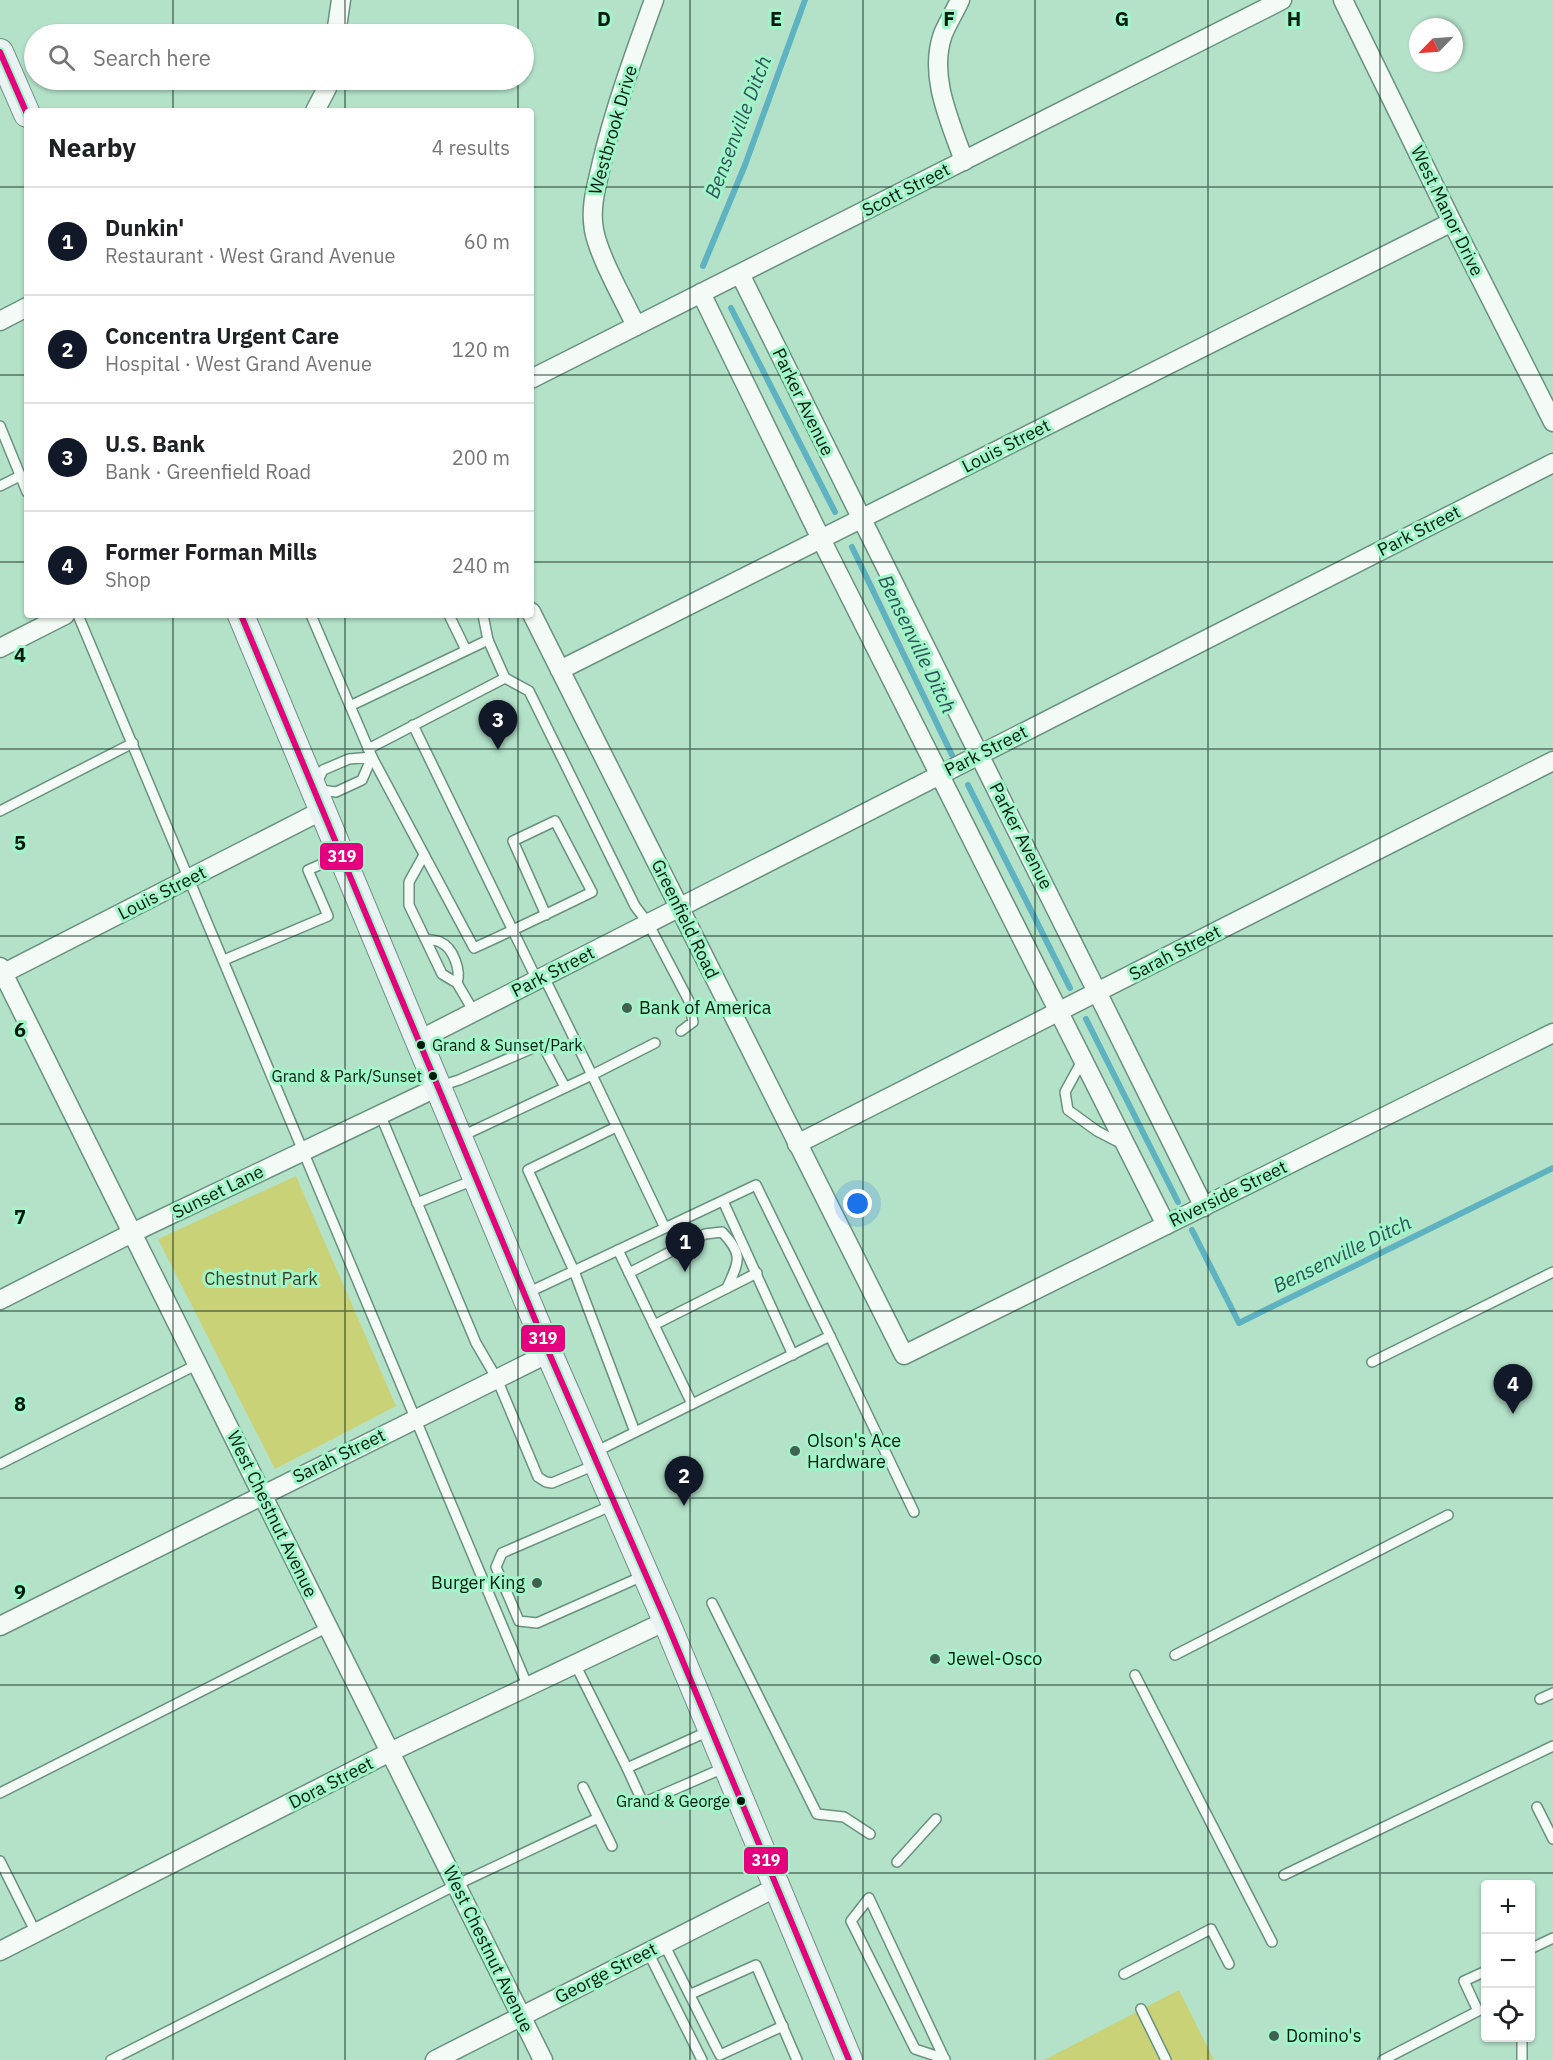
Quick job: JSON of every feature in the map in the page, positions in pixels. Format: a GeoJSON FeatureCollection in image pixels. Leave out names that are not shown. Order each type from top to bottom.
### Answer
{"type":"FeatureCollection","features":[{"type":"Feature","properties":{"kind":"main road"},"geometry":{"type":"LineString","coordinates":[[0,52],[24,108]]}},
{"type":"Feature","properties":{"kind":"main road"},"geometry":{"type":"LineString","coordinates":[[242,618],[549,1353],[666,1621],[849,2060]]}},
{"type":"Feature","properties":{"kind":"street"},"geometry":{"type":"LineString","coordinates":[[337,24],[341,0]]}},
{"type":"Feature","properties":{"kind":"street","name":"Westbrook Drive"},"geometry":{"type":"LineString","coordinates":[[636,326],[594,232],[592,203],[628,71],[654,0]]}},
{"type":"Feature","properties":{"kind":"street"},"geometry":{"type":"LineString","coordinates":[[960,0],[943,35],[938,63],[940,87],[964,161]]}},
{"type":"Feature","properties":{"kind":"street","name":"Scott Street"},"geometry":{"type":"LineString","coordinates":[[534,377],[1282,0]]}},
{"type":"Feature","properties":{"kind":"street","name":"West Manor Drive"},"geometry":{"type":"LineString","coordinates":[[1343,0],[1553,422]]}},
{"type":"Feature","properties":{"kind":"street"},"geometry":{"type":"LineString","coordinates":[[317,108],[326,90]]}},
{"type":"Feature","properties":{"kind":"street","name":"Louis Street"},"geometry":{"type":"LineString","coordinates":[[560,670],[1452,222]]}},
{"type":"Feature","properties":{"kind":"street","name":"Parker Avenue"},"geometry":{"type":"LineString","coordinates":[[740,274],[1204,1207]]}},
{"type":"Feature","properties":{"kind":"street"},"geometry":{"type":"LineString","coordinates":[[701,293],[821,539],[1166,1225]]}},
{"type":"Feature","properties":{"kind":"street"},"geometry":{"type":"LineString","coordinates":[[0,321],[24,309]]}},
{"type":"Feature","properties":{"kind":"street","name":"Park Street"},"geometry":{"type":"LineString","coordinates":[[419,1040],[1553,463]]}},
{"type":"Feature","properties":{"kind":"street"},"geometry":{"type":"LineString","coordinates":[[0,648],[59,618]]}},
{"type":"Feature","properties":{"kind":"street","name":"Greenfield Road"},"geometry":{"type":"LineString","coordinates":[[534,618],[904,1355]]}},
{"type":"Feature","properties":{"kind":"street","name":"Sarah Street"},"geometry":{"type":"LineString","coordinates":[[797,1144],[1553,761]]}},
{"type":"Feature","properties":{"kind":"street","name":"Louis Street"},"geometry":{"type":"LineString","coordinates":[[1,972],[190,878],[318,799]]}},
{"type":"Feature","properties":{"kind":"street","name":"West Chestnut Avenue"},"geometry":{"type":"LineString","coordinates":[[1,972],[543,2060]]}},
{"type":"Feature","properties":{"kind":"street","name":"Riverside Street"},"geometry":{"type":"LineString","coordinates":[[904,1355],[1553,1033]]}},
{"type":"Feature","properties":{"kind":"street","name":"Sunset Lane"},"geometry":{"type":"LineString","coordinates":[[0,1300],[132,1233],[438,1087]]}},
{"type":"Feature","properties":{"kind":"street","name":"Sarah Street"},"geometry":{"type":"LineString","coordinates":[[0,1626],[549,1353]]}},
{"type":"Feature","properties":{"kind":"street","name":"Dora Street"},"geometry":{"type":"LineString","coordinates":[[0,1951],[390,1752],[666,1621]]}},
{"type":"Feature","properties":{"kind":"street","name":"George Street"},"geometry":{"type":"LineString","coordinates":[[435,2060],[777,1887]]}},
{"type":"Feature","properties":{"kind":"lane"},"geometry":{"type":"LineString","coordinates":[[0,426],[24,485]]}},
{"type":"Feature","properties":{"kind":"lane"},"geometry":{"type":"LineString","coordinates":[[0,486],[20,476]]}},
{"type":"Feature","properties":{"kind":"lane"},"geometry":{"type":"LineString","coordinates":[[79,618],[528,1687]]}},
{"type":"Feature","properties":{"kind":"lane"},"geometry":{"type":"LineString","coordinates":[[312,618],[370,753],[474,948],[513,931],[546,915],[592,892],[555,821],[513,841],[546,915]]}},
{"type":"Feature","properties":{"kind":"lane"},"geometry":{"type":"LineString","coordinates":[[450,618],[466,650]]}},
{"type":"Feature","properties":{"kind":"lane"},"geometry":{"type":"LineString","coordinates":[[484,618],[488,640],[505,678],[529,691],[635,906],[648,924],[689,1001],[693,1022],[681,1031]]}},
{"type":"Feature","properties":{"kind":"lane"},"geometry":{"type":"LineString","coordinates":[[350,706],[488,640]]}},
{"type":"Feature","properties":{"kind":"lane"},"geometry":{"type":"LineString","coordinates":[[318,799],[323,770],[370,753],[413,725],[505,678]]}},
{"type":"Feature","properties":{"kind":"lane"},"geometry":{"type":"LineString","coordinates":[[413,725],[513,931],[592,1075],[665,1228]]}},
{"type":"Feature","properties":{"kind":"lane"},"geometry":{"type":"LineString","coordinates":[[0,811],[133,743]]}},
{"type":"Feature","properties":{"kind":"lane"},"geometry":{"type":"LineString","coordinates":[[318,799],[362,780],[370,753]]}},
{"type":"Feature","properties":{"kind":"lane"},"geometry":{"type":"LineString","coordinates":[[224,960],[328,915],[308,870],[342,855]]}},
{"type":"Feature","properties":{"kind":"lane"},"geometry":{"type":"LineString","coordinates":[[424,855],[409,882],[409,905],[442,974],[457,983],[474,1012]]}},
{"type":"Feature","properties":{"kind":"lane"},"geometry":{"type":"LineString","coordinates":[[426,939],[441,942],[452,953],[459,976],[457,983]]}},
{"type":"Feature","properties":{"kind":"lane"},"geometry":{"type":"LineString","coordinates":[[460,1137],[655,1043]]}},
{"type":"Feature","properties":{"kind":"lane"},"geometry":{"type":"LineString","coordinates":[[438,1087],[542,1044],[565,1087]]}},
{"type":"Feature","properties":{"kind":"lane"},"geometry":{"type":"LineString","coordinates":[[1083,1061],[1065,1092],[1068,1110],[1097,1131],[1126,1146]]}},
{"type":"Feature","properties":{"kind":"lane"},"geometry":{"type":"LineString","coordinates":[[380,1114],[476,1343],[497,1379],[538,1476],[546,1482],[552,1483],[595,1459],[635,1432],[830,1336]]}},
{"type":"Feature","properties":{"kind":"lane"},"geometry":{"type":"LineString","coordinates":[[615,1127],[528,1170],[574,1271],[635,1432]]}},
{"type":"Feature","properties":{"kind":"lane"},"geometry":{"type":"LineString","coordinates":[[417,1203],[477,1178]]}},
{"type":"Feature","properties":{"kind":"lane"},"geometry":{"type":"LineString","coordinates":[[525,1294],[756,1185],[914,1512]]}},
{"type":"Feature","properties":{"kind":"lane"},"geometry":{"type":"LineString","coordinates":[[723,1201],[793,1355]]}},
{"type":"Feature","properties":{"kind":"lane"},"geometry":{"type":"LineString","coordinates":[[629,1273],[705,1234],[722,1232],[734,1245],[739,1262],[728,1288]]}},
{"type":"Feature","properties":{"kind":"lane"},"geometry":{"type":"LineString","coordinates":[[618,1250],[692,1404]]}},
{"type":"Feature","properties":{"kind":"lane"},"geometry":{"type":"LineString","coordinates":[[1372,1362],[1553,1272]]}},
{"type":"Feature","properties":{"kind":"lane"},"geometry":{"type":"LineString","coordinates":[[654,1325],[757,1273]]}},
{"type":"Feature","properties":{"kind":"lane"},"geometry":{"type":"LineString","coordinates":[[0,1464],[198,1364]]}},
{"type":"Feature","properties":{"kind":"lane"},"geometry":{"type":"LineString","coordinates":[[615,1504],[502,1553],[496,1567],[519,1621],[537,1623],[646,1575]]}},
{"type":"Feature","properties":{"kind":"lane"},"geometry":{"type":"LineString","coordinates":[[1175,1655],[1448,1515]]}},
{"type":"Feature","properties":{"kind":"lane"},"geometry":{"type":"LineString","coordinates":[[712,1603],[817,1814],[844,1817],[870,1834]]}},
{"type":"Feature","properties":{"kind":"lane"},"geometry":{"type":"LineString","coordinates":[[0,1793],[328,1627]]}},
{"type":"Feature","properties":{"kind":"lane"},"geometry":{"type":"LineString","coordinates":[[575,1664],[643,1803],[727,1767]]}},
{"type":"Feature","properties":{"kind":"lane"},"geometry":{"type":"LineString","coordinates":[[1135,1675],[1272,1942]]}},
{"type":"Feature","properties":{"kind":"lane"},"geometry":{"type":"LineString","coordinates":[[1540,1699],[1553,1693]]}},
{"type":"Feature","properties":{"kind":"lane"},"geometry":{"type":"LineString","coordinates":[[627,1768],[711,1730]]}},
{"type":"Feature","properties":{"kind":"lane"},"geometry":{"type":"LineString","coordinates":[[1284,1875],[1553,1746]]}},
{"type":"Feature","properties":{"kind":"lane"},"geometry":{"type":"LineString","coordinates":[[583,1787],[612,1846]]}},
{"type":"Feature","properties":{"kind":"lane"},"geometry":{"type":"LineString","coordinates":[[1537,1807],[1553,1839]]}},
{"type":"Feature","properties":{"kind":"lane"},"geometry":{"type":"LineString","coordinates":[[111,2060],[456,1885],[598,1818]]}},
{"type":"Feature","properties":{"kind":"lane"},"geometry":{"type":"LineString","coordinates":[[897,1862],[936,1820]]}},
{"type":"Feature","properties":{"kind":"lane"},"geometry":{"type":"LineString","coordinates":[[0,1861],[36,1933]]}},
{"type":"Feature","properties":{"kind":"lane"},"geometry":{"type":"LineString","coordinates":[[869,1898],[945,2059],[915,2049],[851,1921],[869,1898]]}},
{"type":"Feature","properties":{"kind":"lane"},"geometry":{"type":"LineString","coordinates":[[1124,1974],[1211,1929],[1229,1964]]}},
{"type":"Feature","properties":{"kind":"lane"},"geometry":{"type":"LineString","coordinates":[[1535,1947],[1553,1938]]}},
{"type":"Feature","properties":{"kind":"lane"},"geometry":{"type":"LineString","coordinates":[[656,1948],[691,1994],[720,2055],[783,2026]]}},
{"type":"Feature","properties":{"kind":"lane"},"geometry":{"type":"LineString","coordinates":[[656,1948],[702,2060]]}},
{"type":"Feature","properties":{"kind":"lane"},"geometry":{"type":"LineString","coordinates":[[691,1994],[756,1965],[797,2060]]}},
{"type":"Feature","properties":{"kind":"lane"},"geometry":{"type":"LineString","coordinates":[[1383,2060],[1478,2011],[1464,1981],[1481,1973]]}},
{"type":"Feature","properties":{"kind":"lane"},"geometry":{"type":"LineString","coordinates":[[1141,2009],[1167,2060]]}},
{"type":"Feature","properties":{"kind":"lane"},"geometry":{"type":"LineString","coordinates":[[1522,2042],[1522,2060]]}},
{"type":"Feature","properties":{"kind":"green space","name":"Chestnut Park"},"geometry":{"type":"Polygon","coordinates":[[[296,1176],[396,1406],[275,1469],[158,1239],[296,1176]]]}},
{"type":"Feature","properties":{"kind":"green space"},"geometry":{"type":"Polygon","coordinates":[[[1179,1990],[1214,2060],[1044,2060],[1179,1990]]]}},
{"type":"Feature","properties":{"kind":"waterway","name":"Bensenville Ditch"},"geometry":{"type":"LineString","coordinates":[[703,266],[745,165],[805,0]]}},
{"type":"Feature","properties":{"kind":"waterway","name":"Bensenville Ditch"},"geometry":{"type":"LineString","coordinates":[[731,308],[835,512]]}},
{"type":"Feature","properties":{"kind":"waterway","name":"Bensenville Ditch"},"geometry":{"type":"LineString","coordinates":[[852,547],[952,755]]}},
{"type":"Feature","properties":{"kind":"waterway","name":"Bensenville Ditch"},"geometry":{"type":"LineString","coordinates":[[968,785],[1070,988]]}},
{"type":"Feature","properties":{"kind":"waterway","name":"Bensenville Ditch"},"geometry":{"type":"LineString","coordinates":[[1086,1019],[1178,1202]]}},
{"type":"Feature","properties":{"kind":"waterway","name":"Bensenville Ditch"},"geometry":{"type":"LineString","coordinates":[[1192,1230],[1239,1323],[1553,1168]]}},
{"type":"Feature","properties":{"kind":"transit line","name":"319"},"geometry":{"type":"LineString","coordinates":[[0,52],[24,108]]}},
{"type":"Feature","properties":{"kind":"transit line","name":"319"},"geometry":{"type":"LineString","coordinates":[[242,618],[549,1353],[666,1621],[849,2060]]}},
{"type":"Feature","properties":{"kind":"place","name":"U.S. Bank"},"geometry":{"type":"Point","coordinates":[498,750]}},
{"type":"Feature","properties":{"kind":"place","name":"Bank of America"},"geometry":{"type":"Point","coordinates":[627,1008]}},
{"type":"Feature","properties":{"kind":"place","name":"Grand & Sunset/Park"},"geometry":{"type":"Point","coordinates":[421,1045]}},
{"type":"Feature","properties":{"kind":"place","name":"Grand & Park/Sunset"},"geometry":{"type":"Point","coordinates":[433,1076]}},
{"type":"Feature","properties":{"kind":"place","name":"Dunkin'"},"geometry":{"type":"Point","coordinates":[685,1272]}},
{"type":"Feature","properties":{"kind":"place","name":"Former Forman Mills"},"geometry":{"type":"Point","coordinates":[1513,1414]}},
{"type":"Feature","properties":{"kind":"place","name":"Olson's Ace Hardware"},"geometry":{"type":"Point","coordinates":[795,1451]}},
{"type":"Feature","properties":{"kind":"place","name":"Concentra Urgent Care"},"geometry":{"type":"Point","coordinates":[684,1506]}},
{"type":"Feature","properties":{"kind":"place","name":"Burger King"},"geometry":{"type":"Point","coordinates":[537,1583]}},
{"type":"Feature","properties":{"kind":"place","name":"Jewel-Osco"},"geometry":{"type":"Point","coordinates":[935,1659]}},
{"type":"Feature","properties":{"kind":"place","name":"Grand & George"},"geometry":{"type":"Point","coordinates":[741,1801]}},
{"type":"Feature","properties":{"kind":"place","name":"Domino's"},"geometry":{"type":"Point","coordinates":[1274,2036]}}]}
